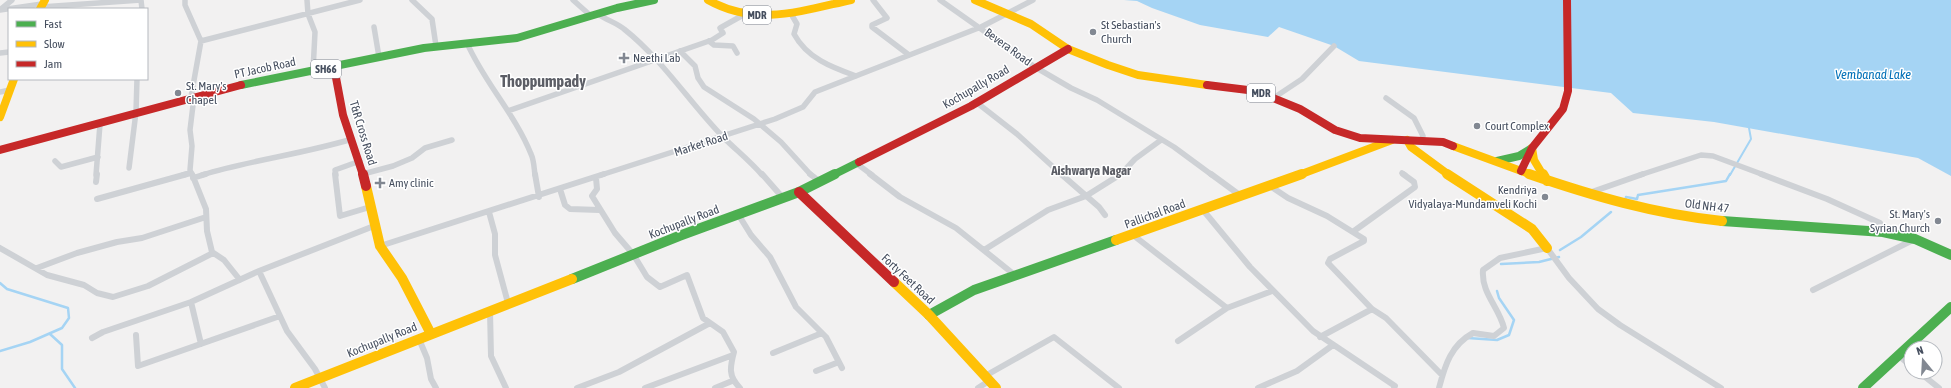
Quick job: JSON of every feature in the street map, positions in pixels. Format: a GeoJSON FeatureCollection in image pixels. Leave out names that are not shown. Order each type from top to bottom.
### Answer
{"type":"FeatureCollection","features":[{"type":"Feature","properties":{"kind":"main road","name":"PT Jacob Road"},"geometry":{"type":"LineString","coordinates":[[0,150],[100,124],[136,112],[261,80],[314,71],[436,46],[517,38],[594,15],[654,0]]}},
{"type":"Feature","properties":{"kind":"main road","name":"MDR"},"geometry":{"type":"LineString","coordinates":[[708,0],[724,8],[745,14],[765,15],[790,12],[851,0]]}},
{"type":"Feature","properties":{"kind":"main road","name":"MDR"},"geometry":{"type":"LineString","coordinates":[[975,0],[1009,13],[1039,28],[1068,49],[1138,75],[1171,81],[1256,91],[1275,97],[1349,135],[1360,138],[1443,142],[1547,181]]}},
{"type":"Feature","properties":{"kind":"main road"},"geometry":{"type":"LineString","coordinates":[[1521,171],[1532,148],[1563,109],[1568,91],[1567,0]]}},
{"type":"Feature","properties":{"kind":"main road","name":"Kochupally Road"},"geometry":{"type":"LineString","coordinates":[[295,388],[633,254],[799,192],[976,102],[1068,49]]}},
{"type":"Feature","properties":{"kind":"main road","name":"T&R Cross Road"},"geometry":{"type":"LineString","coordinates":[[334,67],[343,115],[360,161],[374,226],[380,246],[402,278],[431,334]]}},
{"type":"Feature","properties":{"kind":"main road"},"geometry":{"type":"LineString","coordinates":[[0,117],[14,80]]}},
{"type":"Feature","properties":{"kind":"main road","name":"Pallichal Road"},"geometry":{"type":"LineString","coordinates":[[929,315],[974,290],[1134,235],[1392,140]]}},
{"type":"Feature","properties":{"kind":"main road"},"geometry":{"type":"LineString","coordinates":[[1407,140],[1411,147],[1462,185],[1532,228],[1547,248]]}},
{"type":"Feature","properties":{"kind":"main road"},"geometry":{"type":"LineString","coordinates":[[1497,161],[1519,156],[1532,148]]}},
{"type":"Feature","properties":{"kind":"main road"},"geometry":{"type":"LineString","coordinates":[[1532,148],[1534,160],[1547,181]]}},
{"type":"Feature","properties":{"kind":"main road","name":"Old NH 47"},"geometry":{"type":"LineString","coordinates":[[1547,181],[1630,207],[1712,220],[1883,232],[1915,239],[1951,255]]}},
{"type":"Feature","properties":{"kind":"main road","name":"Forty Feet Road"},"geometry":{"type":"LineString","coordinates":[[799,192],[929,315],[996,388]]}},
{"type":"Feature","properties":{"kind":"main road"},"geometry":{"type":"LineString","coordinates":[[1863,388],[1951,307]]}},
{"type":"Feature","properties":{"kind":"street"},"geometry":{"type":"LineString","coordinates":[[0,10],[12,0]]}},
{"type":"Feature","properties":{"kind":"street"},"geometry":{"type":"LineString","coordinates":[[17,8],[42,5],[142,0]]}},
{"type":"Feature","properties":{"kind":"street"},"geometry":{"type":"LineString","coordinates":[[185,0],[185,5],[201,41],[192,97],[190,130],[192,175],[206,209],[207,231],[213,253],[224,260],[240,280]]}},
{"type":"Feature","properties":{"kind":"street"},"geometry":{"type":"LineString","coordinates":[[307,0],[308,14],[315,32],[314,71]]}},
{"type":"Feature","properties":{"kind":"street"},"geometry":{"type":"LineString","coordinates":[[201,41],[360,0]]}},
{"type":"Feature","properties":{"kind":"street"},"geometry":{"type":"LineString","coordinates":[[412,0],[432,19],[436,46]]}},
{"type":"Feature","properties":{"kind":"street"},"geometry":{"type":"LineString","coordinates":[[573,0],[594,15],[623,28],[657,59],[670,77],[688,94],[723,137],[748,160],[783,198]]}},
{"type":"Feature","properties":{"kind":"street"},"geometry":{"type":"LineString","coordinates":[[873,0],[887,18],[872,25],[872,27],[909,55]]}},
{"type":"Feature","properties":{"kind":"street","name":"Bevera Road"},"geometry":{"type":"LineString","coordinates":[[940,0],[981,27],[1035,67],[1071,88],[1096,100],[1161,140],[1200,165],[1241,196]]}},
{"type":"Feature","properties":{"kind":"street","name":"Market Road"},"geometry":{"type":"LineString","coordinates":[[380,246],[539,197],[760,124],[802,107],[815,92],[981,27],[1032,0]]}},
{"type":"Feature","properties":{"kind":"street"},"geometry":{"type":"LineString","coordinates":[[790,12],[797,24],[794,34],[796,39],[806,50],[825,64],[856,76]]}},
{"type":"Feature","properties":{"kind":"street"},"geometry":{"type":"LineString","coordinates":[[508,111],[709,41],[723,34],[720,28],[745,14]]}},
{"type":"Feature","properties":{"kind":"street"},"geometry":{"type":"LineString","coordinates":[[374,28],[379,57]]}},
{"type":"Feature","properties":{"kind":"street"},"geometry":{"type":"LineString","coordinates":[[709,41],[714,45],[733,46],[737,53]]}},
{"type":"Feature","properties":{"kind":"street"},"geometry":{"type":"LineString","coordinates":[[467,43],[473,57],[508,111],[532,155],[539,197]]}},
{"type":"Feature","properties":{"kind":"street"},"geometry":{"type":"LineString","coordinates":[[1275,97],[1302,79],[1334,46]]}},
{"type":"Feature","properties":{"kind":"street"},"geometry":{"type":"LineString","coordinates":[[680,51],[695,66],[698,78],[704,87],[760,124],[781,142],[813,177],[819,181]]}},
{"type":"Feature","properties":{"kind":"street"},"geometry":{"type":"LineString","coordinates":[[129,168],[136,112],[137,80]]}},
{"type":"Feature","properties":{"kind":"street"},"geometry":{"type":"LineString","coordinates":[[0,92],[10,90]]}},
{"type":"Feature","properties":{"kind":"street"},"geometry":{"type":"LineString","coordinates":[[1386,98],[1414,118],[1423,136],[1421,141]]}},
{"type":"Feature","properties":{"kind":"street"},"geometry":{"type":"LineString","coordinates":[[976,102],[1017,134],[1105,214]]}},
{"type":"Feature","properties":{"kind":"street"},"geometry":{"type":"LineString","coordinates":[[96,182],[100,124]]}},
{"type":"Feature","properties":{"kind":"street"},"geometry":{"type":"LineString","coordinates":[[97,199],[221,168],[301,153],[352,139]]}},
{"type":"Feature","properties":{"kind":"street"},"geometry":{"type":"LineString","coordinates":[[363,174],[393,166],[412,158],[425,148],[452,140]]}},
{"type":"Feature","properties":{"kind":"street"},"geometry":{"type":"LineString","coordinates":[[984,250],[1048,210],[1086,196],[1118,177],[1135,159],[1161,140]]}},
{"type":"Feature","properties":{"kind":"street"},"geometry":{"type":"LineString","coordinates":[[1586,194],[1692,157],[1701,155],[1713,156],[1827,199],[1880,223],[1883,232]]}},
{"type":"Feature","properties":{"kind":"street"},"geometry":{"type":"LineString","coordinates":[[55,161],[61,167],[98,157]]}},
{"type":"Feature","properties":{"kind":"street"},"geometry":{"type":"LineString","coordinates":[[360,161],[335,170],[340,216],[370,207]]}},
{"type":"Feature","properties":{"kind":"street"},"geometry":{"type":"LineString","coordinates":[[856,163],[900,196],[956,228],[1016,276]]}},
{"type":"Feature","properties":{"kind":"street"},"geometry":{"type":"LineString","coordinates":[[1354,231],[1385,210],[1394,200],[1415,187],[1414,182],[1402,173]]}},
{"type":"Feature","properties":{"kind":"street"},"geometry":{"type":"LineString","coordinates":[[596,178],[597,189],[592,196],[599,210],[615,233],[633,254],[647,277],[660,287],[687,275],[703,318],[722,332],[734,352],[729,372],[732,381],[740,388]]}},
{"type":"Feature","properties":{"kind":"street"},"geometry":{"type":"LineString","coordinates":[[1270,186],[1288,198],[1327,216],[1362,237],[1364,241],[1330,260],[1328,263],[1372,308],[1386,318],[1442,375]]}},
{"type":"Feature","properties":{"kind":"street"},"geometry":{"type":"LineString","coordinates":[[560,189],[565,205],[570,209],[599,210]]}},
{"type":"Feature","properties":{"kind":"street"},"geometry":{"type":"LineString","coordinates":[[1203,210],[1272,291],[1320,336],[1395,386],[1394,388]]}},
{"type":"Feature","properties":{"kind":"street"},"geometry":{"type":"LineString","coordinates":[[489,212],[494,234],[495,255],[508,303]]}},
{"type":"Feature","properties":{"kind":"street"},"geometry":{"type":"LineString","coordinates":[[738,214],[751,235],[770,257],[796,307],[822,333],[833,347],[841,365],[816,372]]}},
{"type":"Feature","properties":{"kind":"street"},"geometry":{"type":"LineString","coordinates":[[37,268],[77,253],[117,242],[142,238],[206,217]]}},
{"type":"Feature","properties":{"kind":"street"},"geometry":{"type":"LineString","coordinates":[[92,338],[103,332],[191,302],[259,271],[374,226]]}},
{"type":"Feature","properties":{"kind":"street"},"geometry":{"type":"LineString","coordinates":[[1134,235],[1172,267],[1228,308]]}},
{"type":"Feature","properties":{"kind":"street"},"geometry":{"type":"LineString","coordinates":[[1812,290],[1915,239]]}},
{"type":"Feature","properties":{"kind":"street"},"geometry":{"type":"LineString","coordinates":[[0,248],[47,275],[84,285],[97,293],[113,297],[148,286],[213,253]]}},
{"type":"Feature","properties":{"kind":"street"},"geometry":{"type":"LineString","coordinates":[[1439,388],[1448,355],[1466,336],[1473,333],[1490,337],[1499,334],[1504,328],[1503,320],[1490,300],[1482,276],[1483,270],[1500,258],[1547,248],[1569,278],[1598,309],[1620,325],[1721,388]]}},
{"type":"Feature","properties":{"kind":"street"},"geometry":{"type":"LineString","coordinates":[[259,271],[292,339],[321,378],[325,388]]}},
{"type":"Feature","properties":{"kind":"street"},"geometry":{"type":"LineString","coordinates":[[1178,341],[1228,308],[1272,291]]}},
{"type":"Feature","properties":{"kind":"street"},"geometry":{"type":"LineString","coordinates":[[191,302],[202,344]]}},
{"type":"Feature","properties":{"kind":"street"},"geometry":{"type":"LineString","coordinates":[[1320,336],[1372,308]]}},
{"type":"Feature","properties":{"kind":"street"},"geometry":{"type":"LineString","coordinates":[[490,311],[491,356],[506,388]]}},
{"type":"Feature","properties":{"kind":"street"},"geometry":{"type":"LineString","coordinates":[[136,335],[138,366],[280,316]]}},
{"type":"Feature","properties":{"kind":"street"},"geometry":{"type":"LineString","coordinates":[[577,388],[586,386],[619,372],[710,323]]}},
{"type":"Feature","properties":{"kind":"street"},"geometry":{"type":"LineString","coordinates":[[773,353],[822,333]]}},
{"type":"Feature","properties":{"kind":"street"},"geometry":{"type":"LineString","coordinates":[[978,388],[987,379],[1054,336],[1119,388]]}},
{"type":"Feature","properties":{"kind":"street"},"geometry":{"type":"LineString","coordinates":[[419,339],[427,358],[431,379],[436,388]]}},
{"type":"Feature","properties":{"kind":"street"},"geometry":{"type":"LineString","coordinates":[[1258,388],[1297,371],[1333,345]]}},
{"type":"Feature","properties":{"kind":"street"},"geometry":{"type":"LineString","coordinates":[[645,388],[733,355]]}},
{"type":"Feature","properties":{"kind":"street"},"geometry":{"type":"LineString","coordinates":[[1899,356],[1903,359]]}},
{"type":"Feature","properties":{"kind":"street"},"geometry":{"type":"LineString","coordinates":[[1929,380],[1939,388]]}},
{"type":"Feature","properties":{"kind":"street"},"geometry":{"type":"LineString","coordinates":[[715,388],[732,381]]}},
{"type":"Feature","properties":{"kind":"water","name":"Vembanad Lake"},"geometry":{"type":"Polygon","coordinates":[[[1124,0],[1951,0],[1951,176],[1918,158],[1714,122],[1633,113],[1611,93],[1359,61],[1334,46],[1279,27],[1268,37],[1200,25],[1152,8],[1137,1],[1124,0]]]}},
{"type":"Feature","properties":{"kind":"waterway"},"geometry":{"type":"LineString","coordinates":[[1730,175],[1751,139],[1749,128]]}},
{"type":"Feature","properties":{"kind":"waterway"},"geometry":{"type":"LineString","coordinates":[[1625,201],[1626,197],[1637,199],[1638,195],[1726,181],[1730,174]]}},
{"type":"Feature","properties":{"kind":"waterway"},"geometry":{"type":"LineString","coordinates":[[1560,250],[1581,237],[1611,212]]}},
{"type":"Feature","properties":{"kind":"waterway"},"geometry":{"type":"LineString","coordinates":[[1501,264],[1539,262],[1559,257]]}},
{"type":"Feature","properties":{"kind":"waterway"},"geometry":{"type":"LineString","coordinates":[[0,283],[7,289],[68,308],[69,318],[62,328],[30,342],[0,351]]}},
{"type":"Feature","properties":{"kind":"waterway"},"geometry":{"type":"LineString","coordinates":[[1468,338],[1497,340],[1509,335],[1514,320],[1499,298],[1497,291]]}},
{"type":"Feature","properties":{"kind":"waterway"},"geometry":{"type":"LineString","coordinates":[[50,334],[62,345],[62,369],[75,388]]}},
{"type":"Feature","properties":{"kind":"traffic: fast"},"geometry":{"type":"LineString","coordinates":[[241,85],[424,48],[517,38],[617,8],[654,0]]}},
{"type":"Feature","properties":{"kind":"traffic: fast"},"geometry":{"type":"LineString","coordinates":[[1497,161],[1519,156],[1532,148]]}},
{"type":"Feature","properties":{"kind":"traffic: fast"},"geometry":{"type":"LineString","coordinates":[[572,279],[679,236],[799,192],[859,162]]}},
{"type":"Feature","properties":{"kind":"traffic: fast"},"geometry":{"type":"LineString","coordinates":[[1722,221],[1883,232],[1915,239],[1951,255]]}},
{"type":"Feature","properties":{"kind":"traffic: fast"},"geometry":{"type":"LineString","coordinates":[[929,315],[974,290],[1116,240]]}},
{"type":"Feature","properties":{"kind":"traffic: fast"},"geometry":{"type":"LineString","coordinates":[[1863,388],[1951,307]]}},
{"type":"Feature","properties":{"kind":"traffic: slow"},"geometry":{"type":"LineString","coordinates":[[41,8],[45,0]]}},
{"type":"Feature","properties":{"kind":"traffic: slow"},"geometry":{"type":"LineString","coordinates":[[708,0],[738,13],[761,16],[800,12],[851,0]]}},
{"type":"Feature","properties":{"kind":"traffic: slow"},"geometry":{"type":"LineString","coordinates":[[975,0],[1031,24],[1068,49],[1108,65],[1138,75],[1207,85]]}},
{"type":"Feature","properties":{"kind":"traffic: slow"},"geometry":{"type":"LineString","coordinates":[[0,117],[14,80]]}},
{"type":"Feature","properties":{"kind":"traffic: slow"},"geometry":{"type":"LineString","coordinates":[[1116,240],[1270,186],[1392,140]]}},
{"type":"Feature","properties":{"kind":"traffic: slow"},"geometry":{"type":"LineString","coordinates":[[1407,140],[1411,147],[1462,185],[1532,229],[1547,248]]}},
{"type":"Feature","properties":{"kind":"traffic: slow"},"geometry":{"type":"LineString","coordinates":[[1453,146],[1552,182],[1619,203],[1687,217],[1722,221]]}},
{"type":"Feature","properties":{"kind":"traffic: slow"},"geometry":{"type":"LineString","coordinates":[[1532,148],[1534,160],[1547,181]]}},
{"type":"Feature","properties":{"kind":"traffic: slow"},"geometry":{"type":"LineString","coordinates":[[366,186],[380,246],[402,278],[431,334]]}},
{"type":"Feature","properties":{"kind":"traffic: slow"},"geometry":{"type":"LineString","coordinates":[[295,388],[572,279]]}},
{"type":"Feature","properties":{"kind":"traffic: slow"},"geometry":{"type":"LineString","coordinates":[[894,282],[929,315],[996,388]]}},
{"type":"Feature","properties":{"kind":"traffic: jam"},"geometry":{"type":"LineString","coordinates":[[1521,171],[1532,148],[1563,109],[1568,91],[1567,0]]}},
{"type":"Feature","properties":{"kind":"traffic: jam"},"geometry":{"type":"LineString","coordinates":[[859,162],[971,106],[1068,49]]}},
{"type":"Feature","properties":{"kind":"traffic: jam"},"geometry":{"type":"LineString","coordinates":[[334,67],[343,115],[360,161],[366,186]]}},
{"type":"Feature","properties":{"kind":"traffic: jam"},"geometry":{"type":"LineString","coordinates":[[0,150],[241,85]]}},
{"type":"Feature","properties":{"kind":"traffic: jam"},"geometry":{"type":"LineString","coordinates":[[1207,85],[1256,91],[1300,109],[1335,130],[1360,138],[1443,142],[1453,146]]}},
{"type":"Feature","properties":{"kind":"traffic: jam"},"geometry":{"type":"LineString","coordinates":[[799,192],[894,282]]}},
{"type":"Feature","properties":{"kind":"place","name":"St Sebastian's Church"},"geometry":{"type":"Point","coordinates":[1093,32]}},
{"type":"Feature","properties":{"kind":"place","name":"Neethi Lab"},"geometry":{"type":"Point","coordinates":[624,58]}},
{"type":"Feature","properties":{"kind":"place","name":"St. Mary's Chapel"},"geometry":{"type":"Point","coordinates":[178,93]}},
{"type":"Feature","properties":{"kind":"place","name":"Court Complex"},"geometry":{"type":"Point","coordinates":[1477,126]}},
{"type":"Feature","properties":{"kind":"place","name":"Amy clinic"},"geometry":{"type":"Point","coordinates":[380,183]}},
{"type":"Feature","properties":{"kind":"place","name":"Kendriya Vidyalaya-Mundamveli Kochi"},"geometry":{"type":"Point","coordinates":[1545,197]}},
{"type":"Feature","properties":{"kind":"place","name":"St. Mary's Syrian Church"},"geometry":{"type":"Point","coordinates":[1938,221]}},
{"type":"Feature","properties":{"kind":"district","name":"Thoppumpady"},"geometry":{"type":"Point","coordinates":[543,81]}},
{"type":"Feature","properties":{"kind":"district","name":"Aishwarya Nagar"},"geometry":{"type":"Point","coordinates":[1091,170]}}]}
